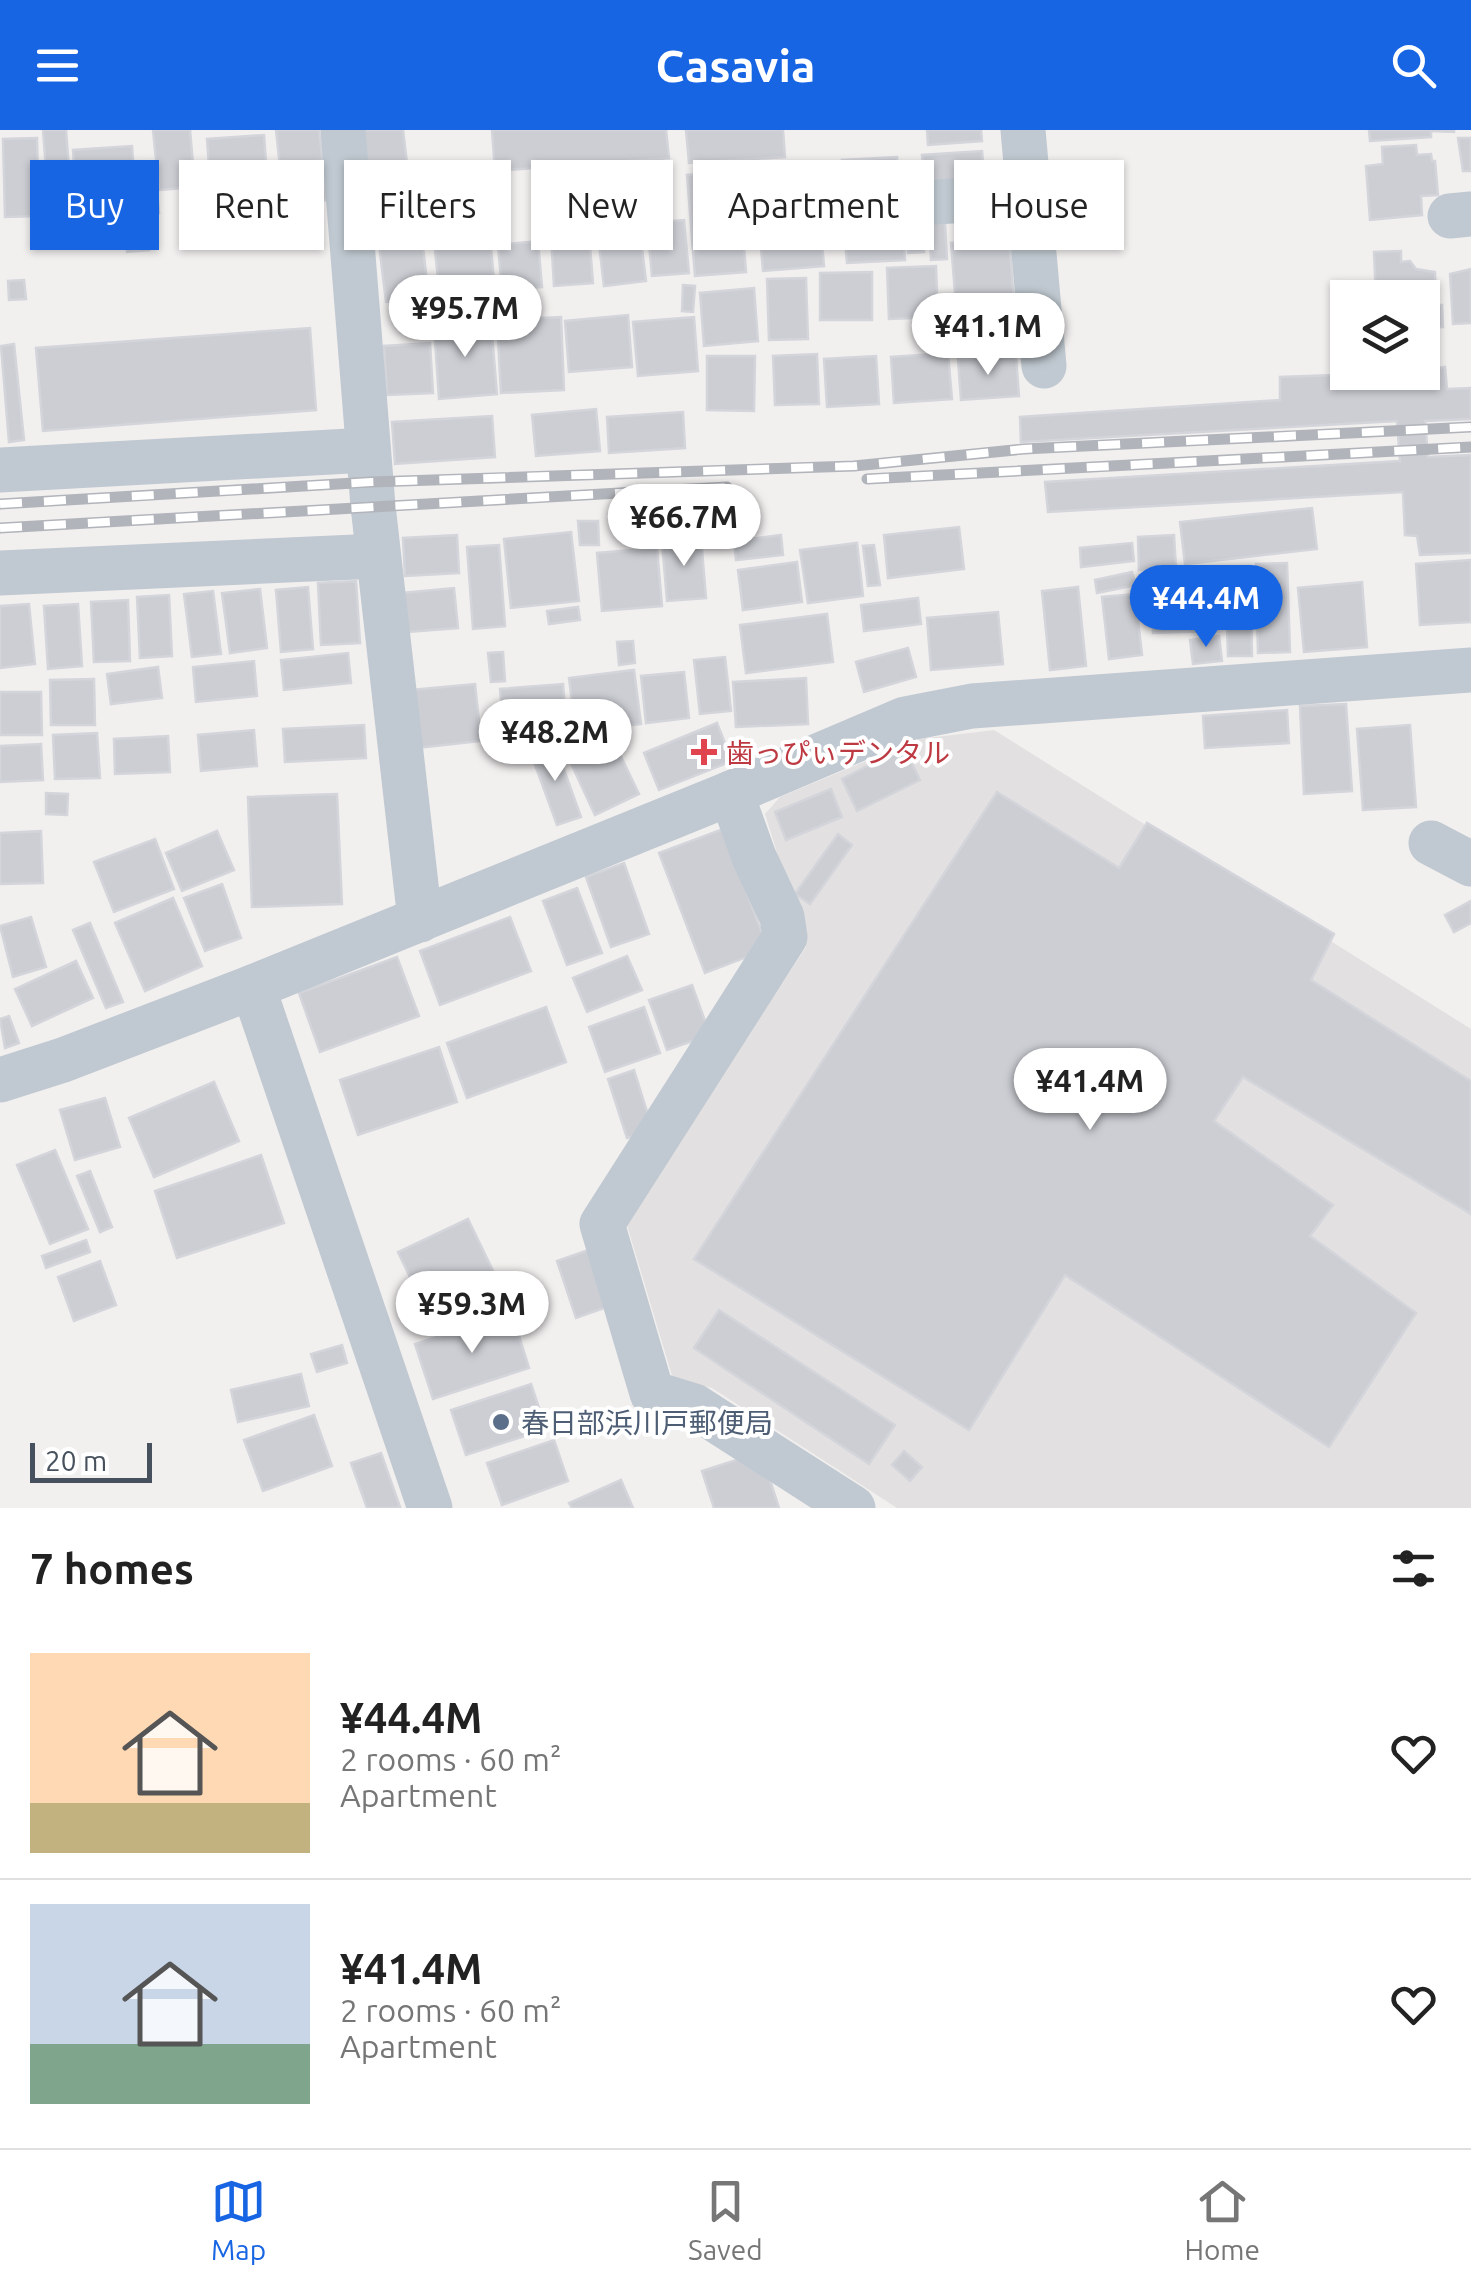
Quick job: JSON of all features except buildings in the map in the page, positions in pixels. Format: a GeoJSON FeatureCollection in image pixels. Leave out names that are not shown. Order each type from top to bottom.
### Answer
{"type":"FeatureCollection","features":[{"type":"Feature","properties":{"kind":"street"},"geometry":{"type":"LineString","coordinates":[[342,130],[378,556],[420,920]]}},
{"type":"Feature","properties":{"kind":"street"},"geometry":{"type":"LineString","coordinates":[[1023,130],[1026,160]]}},
{"type":"Feature","properties":{"kind":"street"},"geometry":{"type":"LineString","coordinates":[[1034,250],[1044,366]]}},
{"type":"Feature","properties":{"kind":"street"},"geometry":{"type":"LineString","coordinates":[[0,470],[368,450]]}},
{"type":"Feature","properties":{"kind":"street"},"geometry":{"type":"LineString","coordinates":[[0,573],[378,556]]}},
{"type":"Feature","properties":{"kind":"street"},"geometry":{"type":"LineString","coordinates":[[0,1080],[253,987],[731,794],[905,719],[972,706],[1471,670]]}},
{"type":"Feature","properties":{"kind":"street"},"geometry":{"type":"LineString","coordinates":[[731,794],[754,858],[782,917],[786,937],[602,1224],[652,1393],[694,1406],[852,1508]]}},
{"type":"Feature","properties":{"kind":"street"},"geometry":{"type":"LineString","coordinates":[[1431,843],[1471,864]]}},
{"type":"Feature","properties":{"kind":"street"},"geometry":{"type":"LineString","coordinates":[[253,987],[430,1508]]}},
{"type":"Feature","properties":{"kind":"shaded area"},"geometry":{"type":"Polygon","coordinates":[[[994,730],[1471,1029],[1471,1508],[897,1508],[712,1388],[673,1379],[626,1222],[806,947],[765,814],[780,797],[919,739],[994,730]]]}},
{"type":"Feature","properties":{"kind":"railway"},"geometry":{"type":"LineString","coordinates":[[0,504],[371,482],[854,466],[1024,449],[1471,427]]}},
{"type":"Feature","properties":{"kind":"railway"},"geometry":{"type":"LineString","coordinates":[[867,479],[1471,447]]}},
{"type":"Feature","properties":{"kind":"railway"},"geometry":{"type":"LineString","coordinates":[[0,528],[727,487]]}},
{"type":"Feature","properties":{"kind":"place","name":"歯っぴぃデンタル"},"geometry":{"type":"Point","coordinates":[704,752]}},
{"type":"Feature","properties":{"kind":"place","name":"春日部浜川戸郵便局"},"geometry":{"type":"Point","coordinates":[501,1422]}}]}
